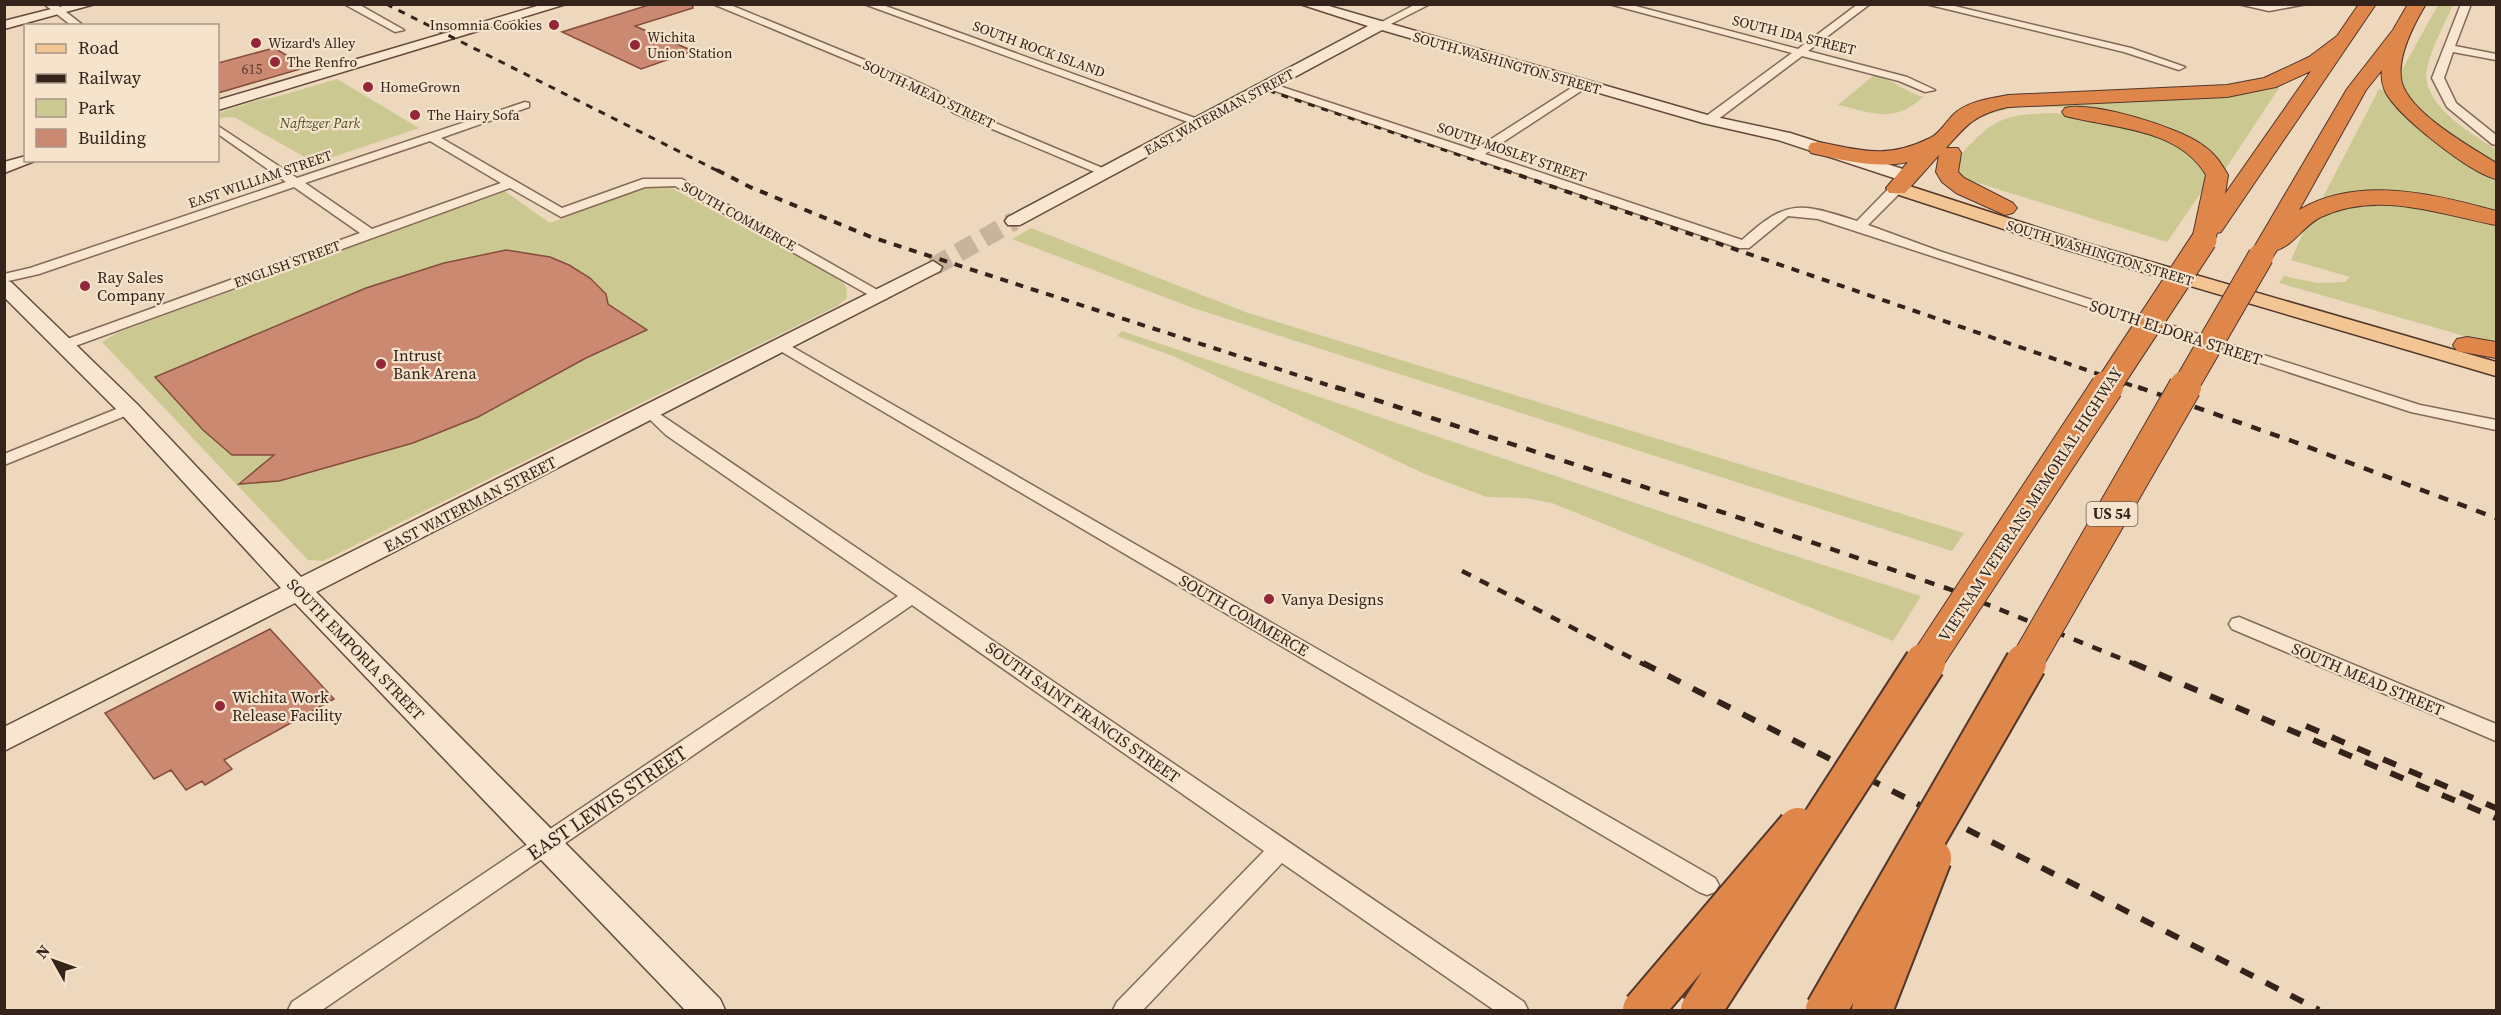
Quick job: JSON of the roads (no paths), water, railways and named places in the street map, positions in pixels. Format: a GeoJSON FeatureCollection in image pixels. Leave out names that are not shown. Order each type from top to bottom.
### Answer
{"type":"FeatureCollection","features":[{"type":"Feature","properties":{"kind":"highway","name":"VIETNAM VETERANS MEMORIAL HIGHWAY"},"geometry":{"type":"LineString","coordinates":[[1701,1011],[1884,726],[2204,240],[2368,4]]}},
{"type":"Feature","properties":{"kind":"highway","name":"US 54"},"geometry":{"type":"LineString","coordinates":[[1826,1011],[2357,89],[2401,32],[2417,4]]}},
{"type":"Feature","properties":{"kind":"highway"},"geometry":{"type":"LineString","coordinates":[[2401,32],[2391,80],[2400,99],[2418,119],[2496,172]]}},
{"type":"Feature","properties":{"kind":"highway"},"geometry":{"type":"LineString","coordinates":[[2005,208],[1956,183],[1946,170],[1949,143],[1962,117],[1980,107],[2008,101],[2227,91],[2269,83],[2316,61],[2344,39]]}},
{"type":"Feature","properties":{"kind":"highway"},"geometry":{"type":"LineString","coordinates":[[1819,148],[1866,157],[1894,159],[1949,143],[1992,118],[2026,111],[2092,114],[2154,130],[2192,148],[2215,168],[2217,175],[2204,240]]}},
{"type":"Feature","properties":{"kind":"highway"},"geometry":{"type":"LineString","coordinates":[[1906,181],[1949,143]]}},
{"type":"Feature","properties":{"kind":"highway"},"geometry":{"type":"LineString","coordinates":[[2261,256],[2308,214],[2337,202],[2364,198],[2394,198],[2446,205],[2496,218]]}},
{"type":"Feature","properties":{"kind":"highway"},"geometry":{"type":"LineString","coordinates":[[2467,345],[2496,352]]}},
{"type":"Feature","properties":{"kind":"highway"},"geometry":{"type":"LineString","coordinates":[[1643,1011],[1884,726]]}},
{"type":"Feature","properties":{"kind":"highway"},"geometry":{"type":"LineString","coordinates":[[1872,1011],[1963,773]]}},
{"type":"Feature","properties":{"kind":"main road","name":"SOUTH WASHINGTON STREET"},"geometry":{"type":"LineString","coordinates":[[1906,181],[2005,208],[2467,345]]}},
{"type":"Feature","properties":{"kind":"main road","name":"SOUTH WASHINGTON STREET"},"geometry":{"type":"LineString","coordinates":[[1906,181],[2135,265],[2496,369]]}},
{"type":"Feature","properties":{"kind":"street"},"geometry":{"type":"LineString","coordinates":[[4,25],[54,8],[89,4]]}},
{"type":"Feature","properties":{"kind":"street"},"geometry":{"type":"LineString","coordinates":[[349,4],[399,30]]}},
{"type":"Feature","properties":{"kind":"street"},"geometry":{"type":"LineString","coordinates":[[219,105],[560,4]]}},
{"type":"Feature","properties":{"kind":"street","name":"SOUTH MEAD STREET"},"geometry":{"type":"LineString","coordinates":[[718,4],[907,81],[933,93],[958,111],[1106,172]]}},
{"type":"Feature","properties":{"kind":"street","name":"SOUTH ROCK ISLAND"},"geometry":{"type":"LineString","coordinates":[[869,4],[1200,122]]}},
{"type":"Feature","properties":{"kind":"street","name":"SOUTH WASHINGTON STREET"},"geometry":{"type":"LineString","coordinates":[[1306,4],[1583,85],[1709,120],[1740,125],[1819,148],[1906,181]]}},
{"type":"Feature","properties":{"kind":"street","name":"EAST WATERMAN STREET"},"geometry":{"type":"LineString","coordinates":[[1014,221],[1379,26],[1425,4]]}},
{"type":"Feature","properties":{"kind":"street","name":"SOUTH IDA STREET"},"geometry":{"type":"LineString","coordinates":[[1614,4],[1903,79],[1929,90]]}},
{"type":"Feature","properties":{"kind":"street"},"geometry":{"type":"LineString","coordinates":[[1709,120],[1865,4]]}},
{"type":"Feature","properties":{"kind":"street"},"geometry":{"type":"LineString","coordinates":[[1930,4],[2127,50],[2179,67]]}},
{"type":"Feature","properties":{"kind":"street"},"geometry":{"type":"LineString","coordinates":[[2243,4],[2268,8],[2301,4]]}},
{"type":"Feature","properties":{"kind":"street"},"geometry":{"type":"LineString","coordinates":[[2466,4],[2438,78],[2450,103],[2496,140]]}},
{"type":"Feature","properties":{"kind":"street"},"geometry":{"type":"LineString","coordinates":[[54,8],[76,24]]}},
{"type":"Feature","properties":{"kind":"street"},"geometry":{"type":"LineString","coordinates":[[2449,48],[2496,57]]}},
{"type":"Feature","properties":{"kind":"street"},"geometry":{"type":"LineString","coordinates":[[1475,155],[1583,85]]}},
{"type":"Feature","properties":{"kind":"street","name":"SOUTH MOSLEY STREET"},"geometry":{"type":"LineString","coordinates":[[1270,86],[1743,245]]}},
{"type":"Feature","properties":{"kind":"street","name":"EAST WILLIAM STREET"},"geometry":{"type":"LineString","coordinates":[[4,278],[34,271],[525,105]]}},
{"type":"Feature","properties":{"kind":"street","name":"SOUTH WASHINGTON STREET"},"geometry":{"type":"LineString","coordinates":[[1709,120],[1733,133],[1906,181]]}},
{"type":"Feature","properties":{"kind":"street"},"geometry":{"type":"LineString","coordinates":[[219,130],[370,234]]}},
{"type":"Feature","properties":{"kind":"street","name":"SOUTH COMMERCE"},"geometry":{"type":"LineString","coordinates":[[431,137],[561,213],[643,183],[677,182],[881,296]]}},
{"type":"Feature","properties":{"kind":"street"},"geometry":{"type":"LineString","coordinates":[[4,168],[24,162]]}},
{"type":"Feature","properties":{"kind":"street"},"geometry":{"type":"LineString","coordinates":[[1859,227],[1906,181]]}},
{"type":"Feature","properties":{"kind":"street","name":"ENGLISH STREET"},"geometry":{"type":"LineString","coordinates":[[64,345],[510,184]]}},
{"type":"Feature","properties":{"kind":"street","name":"SOUTH ELDORA STREET"},"geometry":{"type":"LineString","coordinates":[[1743,245],[1785,212],[1804,212],[1859,227],[1956,261],[2417,410],[2496,425]]}},
{"type":"Feature","properties":{"kind":"street","name":"EAST WATERMAN STREET"},"geometry":{"type":"LineString","coordinates":[[4,740],[881,296],[933,267]]}},
{"type":"Feature","properties":{"kind":"street","name":"SOUTH EMPORIA STREET"},"geometry":{"type":"LineString","coordinates":[[4,286],[129,410],[299,591],[708,1011]]}},
{"type":"Feature","properties":{"kind":"street","name":"SOUTH COMMERCE"},"geometry":{"type":"LineString","coordinates":[[782,346],[1707,885]]}},
{"type":"Feature","properties":{"kind":"street"},"geometry":{"type":"LineString","coordinates":[[4,460],[129,410]]}},
{"type":"Feature","properties":{"kind":"street","name":"SOUTH SAINT FRANCIS STREET"},"geometry":{"type":"LineString","coordinates":[[651,413],[672,431],[1515,1011]]}},
{"type":"Feature","properties":{"kind":"street","name":"EAST LEWIS STREET"},"geometry":{"type":"LineString","coordinates":[[301,1011],[913,595]]}},
{"type":"Feature","properties":{"kind":"street","name":"SOUTH MEAD STREET"},"geometry":{"type":"LineString","coordinates":[[2239,624],[2496,733]]}},
{"type":"Feature","properties":{"kind":"street"},"geometry":{"type":"LineString","coordinates":[[1126,1011],[1281,849]]}},
{"type":"Feature","properties":{"kind":"tunnel"},"geometry":{"type":"LineString","coordinates":[[933,267],[1014,221]]}},
{"type":"Feature","properties":{"kind":"railway"},"geometry":{"type":"LineString","coordinates":[[386,4],[720,172]]}},
{"type":"Feature","properties":{"kind":"railway"},"geometry":{"type":"LineString","coordinates":[[1255,86],[1509,172]]}},
{"type":"Feature","properties":{"kind":"railway"},"geometry":{"type":"LineString","coordinates":[[717,170],[750,187],[871,237],[1340,389]]}},
{"type":"Feature","properties":{"kind":"railway"},"geometry":{"type":"LineString","coordinates":[[1504,170],[2142,389]]}},
{"type":"Feature","properties":{"kind":"railway"},"geometry":{"type":"LineString","coordinates":[[1336,387],[1740,518],[1949,589],[2137,665]]}},
{"type":"Feature","properties":{"kind":"railway"},"geometry":{"type":"LineString","coordinates":[[2138,387],[2292,441],[2496,518]]}},
{"type":"Feature","properties":{"kind":"railway"},"geometry":{"type":"LineString","coordinates":[[1462,571],[1645,665]]}},
{"type":"Feature","properties":{"kind":"railway"},"geometry":{"type":"LineString","coordinates":[[1643,663],[2319,1010]]}},
{"type":"Feature","properties":{"kind":"railway"},"geometry":{"type":"LineString","coordinates":[[2133,663],[2496,818]]}},
{"type":"Feature","properties":{"kind":"railway"},"geometry":{"type":"LineString","coordinates":[[2306,726],[2496,808]]}},
{"type":"Feature","properties":{"kind":"place","name":"Insomnia Cookies"},"geometry":{"type":"Point","coordinates":[554,25]}},
{"type":"Feature","properties":{"kind":"place","name":"Wizard's Alley"},"geometry":{"type":"Point","coordinates":[256,43]}},
{"type":"Feature","properties":{"kind":"place","name":"Wichita Union Station"},"geometry":{"type":"Point","coordinates":[635,45]}},
{"type":"Feature","properties":{"kind":"place","name":"The Renfro"},"geometry":{"type":"Point","coordinates":[275,62]}},
{"type":"Feature","properties":{"kind":"place","name":"HomeGrown"},"geometry":{"type":"Point","coordinates":[368,87]}},
{"type":"Feature","properties":{"kind":"place","name":"The Hairy Sofa"},"geometry":{"type":"Point","coordinates":[415,115]}},
{"type":"Feature","properties":{"kind":"place","name":"Ray Sales Company"},"geometry":{"type":"Point","coordinates":[85,286]}},
{"type":"Feature","properties":{"kind":"place","name":"Intrust Bank Arena"},"geometry":{"type":"Point","coordinates":[381,364]}},
{"type":"Feature","properties":{"kind":"place","name":"Vanya Designs"},"geometry":{"type":"Point","coordinates":[1269,599]}},
{"type":"Feature","properties":{"kind":"place","name":"Wichita Work Release Facility"},"geometry":{"type":"Point","coordinates":[220,706]}},
{"type":"Feature","properties":{"kind":"park label","name":"Naftzger Park"},"geometry":{"type":"Point","coordinates":[320,123]}}]}
